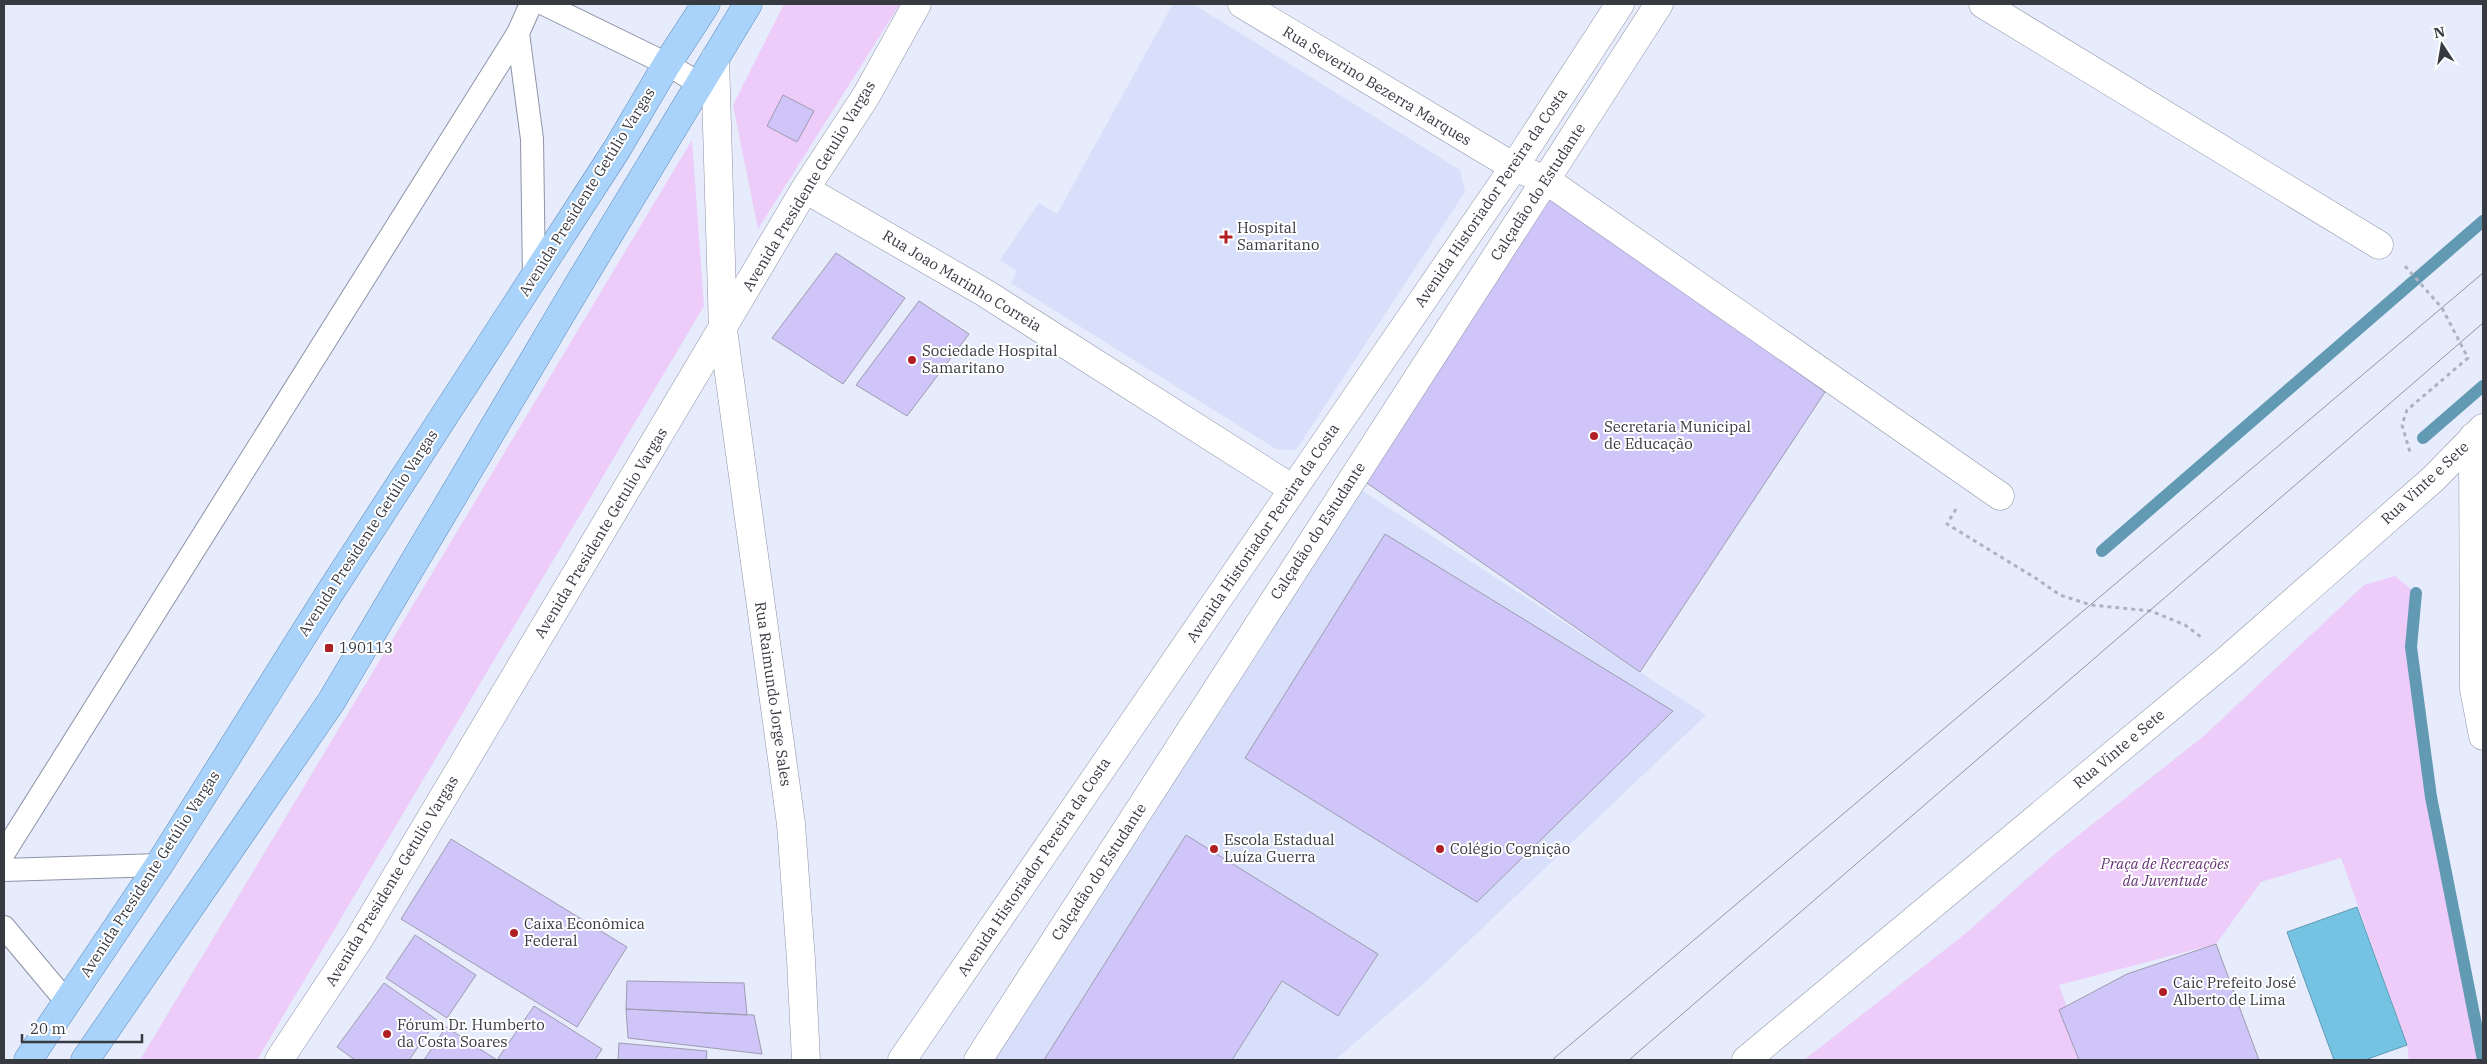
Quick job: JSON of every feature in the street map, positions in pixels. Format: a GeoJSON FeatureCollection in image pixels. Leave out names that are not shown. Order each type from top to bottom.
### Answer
{"type":"FeatureCollection","features":[{"type":"Feature","properties":{"kind":"main road","name":"Avenida Presidente Getúlio Vargas"},"geometry":{"type":"LineString","coordinates":[[28,1060],[66,1001],[159,866],[328,594],[618,149],[667,64],[706,4]]}},
{"type":"Feature","properties":{"kind":"main road"},"geometry":{"type":"LineString","coordinates":[[84,1060],[331,702],[577,287],[748,4]]}},
{"type":"Feature","properties":{"kind":"street","name":"Avenida Presidente Getulio Vargas"},"geometry":{"type":"LineString","coordinates":[[279,1060],[359,939],[723,330],[805,189],[866,96],[918,4]]}},
{"type":"Feature","properties":{"kind":"street","name":"Rua Severino Bezerra Marques"},"geometry":{"type":"LineString","coordinates":[[1242,4],[1514,167],[1546,180],[2000,496]]}},
{"type":"Feature","properties":{"kind":"street","name":"Avenida Historiador Pereira da Costa"},"geometry":{"type":"LineString","coordinates":[[902,1060],[1514,167],[1620,4]]}},
{"type":"Feature","properties":{"kind":"street","name":"Calçadão do Estudante"},"geometry":{"type":"LineString","coordinates":[[978,1060],[1659,4]]}},
{"type":"Feature","properties":{"kind":"street"},"geometry":{"type":"LineString","coordinates":[[1983,4],[2379,245]]}},
{"type":"Feature","properties":{"kind":"street","name":"Rua Raimundo Jorge Sales"},"geometry":{"type":"LineString","coordinates":[[715,58],[723,330],[791,824],[806,1060]]}},
{"type":"Feature","properties":{"kind":"street","name":"Rua Joao Marinho Correia"},"geometry":{"type":"LineString","coordinates":[[805,189],[985,293],[1293,489]]}},
{"type":"Feature","properties":{"kind":"street"},"geometry":{"type":"LineString","coordinates":[[2480,436],[2474,689],[2483,736]]}},
{"type":"Feature","properties":{"kind":"street","name":"Rua Vinte e Sete"},"geometry":{"type":"LineString","coordinates":[[1746,1060],[2228,658],[2480,436]]}},
{"type":"Feature","properties":{"kind":"lane"},"geometry":{"type":"LineString","coordinates":[[4,853],[518,33],[532,4]]}},
{"type":"Feature","properties":{"kind":"lane"},"geometry":{"type":"LineString","coordinates":[[544,4],[667,64],[700,84]]}},
{"type":"Feature","properties":{"kind":"lane"},"geometry":{"type":"LineString","coordinates":[[518,33],[532,139],[534,278]]}},
{"type":"Feature","properties":{"kind":"lane"},"geometry":{"type":"LineString","coordinates":[[4,870],[159,866]]}},
{"type":"Feature","properties":{"kind":"lane"},"geometry":{"type":"LineString","coordinates":[[4,927],[66,1001]]}},
{"type":"Feature","properties":{"kind":"path"},"geometry":{"type":"LineString","coordinates":[[2405,265],[2430,291],[2442,308],[2468,358],[2407,410],[2402,425],[2407,448],[2422,470],[2433,479]]}},
{"type":"Feature","properties":{"kind":"path"},"geometry":{"type":"LineString","coordinates":[[1976,479],[1947,524],[2038,579],[2060,595],[2091,605],[2151,611],[2185,625],[2228,658]]}},
{"type":"Feature","properties":{"kind":"shaded area","name":"Hospital Samaritano"},"geometry":{"type":"Polygon","coordinates":[[[1173,4],[1193,4],[1460,170],[1465,192],[1296,450],[1276,449],[1011,283],[1017,271],[1000,260],[1039,203],[1057,214],[1173,4]]]}},
{"type":"Feature","properties":{"kind":"shaded area","name":"Colégio Cognição"},"geometry":{"type":"Polygon","coordinates":[[[1349,482],[1706,715],[1432,976],[1335,1060],[978,1060],[1349,482]]]}},
{"type":"Feature","properties":{"kind":"green space"},"geometry":{"type":"Polygon","coordinates":[[[784,4],[900,4],[758,229],[733,105],[784,4]]]}},
{"type":"Feature","properties":{"kind":"green space"},"geometry":{"type":"Polygon","coordinates":[[[692,140],[704,306],[257,1060],[140,1060],[692,140]]]}},
{"type":"Feature","properties":{"kind":"green space","name":"Praça de Recreações da Juventude"},"geometry":{"type":"Polygon","coordinates":[[[2395,576],[2416,593],[2411,647],[2431,797],[2483,1060],[2409,1060],[2407,1045],[2341,858],[2261,882],[2216,944],[2059,985],[2086,1060],[1804,1060],[1965,934],[2056,853],[2205,735],[2364,585],[2395,576]]]}},
{"type":"Feature","properties":{"kind":"water"},"geometry":{"type":"Polygon","coordinates":[[[2357,907],[2407,1045],[2365,1060],[2334,1060],[2287,932],[2357,907]]]}},
{"type":"Feature","properties":{"kind":"building"},"geometry":{"type":"Polygon","coordinates":[[[783,95],[814,111],[797,142],[767,126],[783,95]]]}},
{"type":"Feature","properties":{"kind":"building","name":"Secretaria Municipal de Educação"},"geometry":{"type":"Polygon","coordinates":[[[1546,187],[1825,392],[1640,672],[1364,481],[1546,187]]]}},
{"type":"Feature","properties":{"kind":"building"},"geometry":{"type":"Polygon","coordinates":[[[836,253],[905,298],[843,384],[772,338],[836,253]]]}},
{"type":"Feature","properties":{"kind":"building","name":"Sociedade Hospital Samaritano"},"geometry":{"type":"Polygon","coordinates":[[[919,301],[969,334],[907,416],[856,385],[919,301]]]}},
{"type":"Feature","properties":{"kind":"building","name":"Colégio Cognição"},"geometry":{"type":"Polygon","coordinates":[[[1385,534],[1673,711],[1477,902],[1245,758],[1385,534]]]}},
{"type":"Feature","properties":{"kind":"building"},"geometry":{"type":"Polygon","coordinates":[[[1186,835],[1378,954],[1338,1016],[1282,981],[1232,1060],[1044,1060],[1186,835]]]}},
{"type":"Feature","properties":{"kind":"building","name":"Caixa Econômica Federal"},"geometry":{"type":"Polygon","coordinates":[[[451,839],[627,947],[577,1027],[401,919],[451,839]]]}},
{"type":"Feature","properties":{"kind":"building"},"geometry":{"type":"Polygon","coordinates":[[[415,935],[476,975],[447,1018],[386,978],[415,935]]]}},
{"type":"Feature","properties":{"kind":"building","name":"Caic Prefeito José Alberto de Lima"},"geometry":{"type":"Polygon","coordinates":[[[2216,944],[2259,1060],[2079,1060],[2059,1010],[2127,974],[2216,944]]]}},
{"type":"Feature","properties":{"kind":"building"},"geometry":{"type":"Polygon","coordinates":[[[627,981],[744,983],[747,1015],[626,1009],[627,981]]]}},
{"type":"Feature","properties":{"kind":"building","name":"Fórum Dr. Humberto da Costa Soares"},"geometry":{"type":"Polygon","coordinates":[[[384,983],[437,1020],[409,1060],[355,1060],[337,1047],[384,983]]]}},
{"type":"Feature","properties":{"kind":"building"},"geometry":{"type":"Polygon","coordinates":[[[534,1006],[602,1049],[595,1060],[497,1060],[534,1006]]]}},
{"type":"Feature","properties":{"kind":"building"},"geometry":{"type":"Polygon","coordinates":[[[626,1009],[754,1015],[762,1054],[628,1038],[626,1009]]]}},
{"type":"Feature","properties":{"kind":"building"},"geometry":{"type":"Polygon","coordinates":[[[446,1027],[497,1060],[424,1060],[446,1027]]]}},
{"type":"Feature","properties":{"kind":"building"},"geometry":{"type":"Polygon","coordinates":[[[619,1043],[707,1051],[706,1060],[618,1060],[619,1043]]]}},
{"type":"Feature","properties":{"kind":"waterway"},"geometry":{"type":"LineString","coordinates":[[2102,551],[2483,221]]}},
{"type":"Feature","properties":{"kind":"waterway"},"geometry":{"type":"LineString","coordinates":[[2423,438],[2483,386]]}},
{"type":"Feature","properties":{"kind":"waterway"},"geometry":{"type":"LineString","coordinates":[[2416,593],[2411,647],[2431,797],[2483,1060]]}},
{"type":"Feature","properties":{"kind":"tram line"},"geometry":{"type":"LineString","coordinates":[[1552,1060],[2483,273]]}},
{"type":"Feature","properties":{"kind":"tram line"},"geometry":{"type":"LineString","coordinates":[[1629,1060],[2483,323]]}},
{"type":"Feature","properties":{"kind":"place","name":"Hospital Samaritano"},"geometry":{"type":"Point","coordinates":[1226,237]}},
{"type":"Feature","properties":{"kind":"place","name":"Sociedade Hospital Samaritano"},"geometry":{"type":"Point","coordinates":[912,360]}},
{"type":"Feature","properties":{"kind":"place","name":"Secretaria Municipal de Educação"},"geometry":{"type":"Point","coordinates":[1594,436]}},
{"type":"Feature","properties":{"kind":"place","name":"190113"},"geometry":{"type":"Point","coordinates":[329,648]}},
{"type":"Feature","properties":{"kind":"place","name":"Escola Estadual Luíza Guerra"},"geometry":{"type":"Point","coordinates":[1214,849]}},
{"type":"Feature","properties":{"kind":"place","name":"Colégio Cognição"},"geometry":{"type":"Point","coordinates":[1440,849]}},
{"type":"Feature","properties":{"kind":"place","name":"Caixa Econômica Federal"},"geometry":{"type":"Point","coordinates":[514,933]}},
{"type":"Feature","properties":{"kind":"place","name":"Caic Prefeito José Alberto de Lima"},"geometry":{"type":"Point","coordinates":[2163,992]}},
{"type":"Feature","properties":{"kind":"place","name":"Fórum Dr. Humberto da Costa Soares"},"geometry":{"type":"Point","coordinates":[387,1034]}}]}
